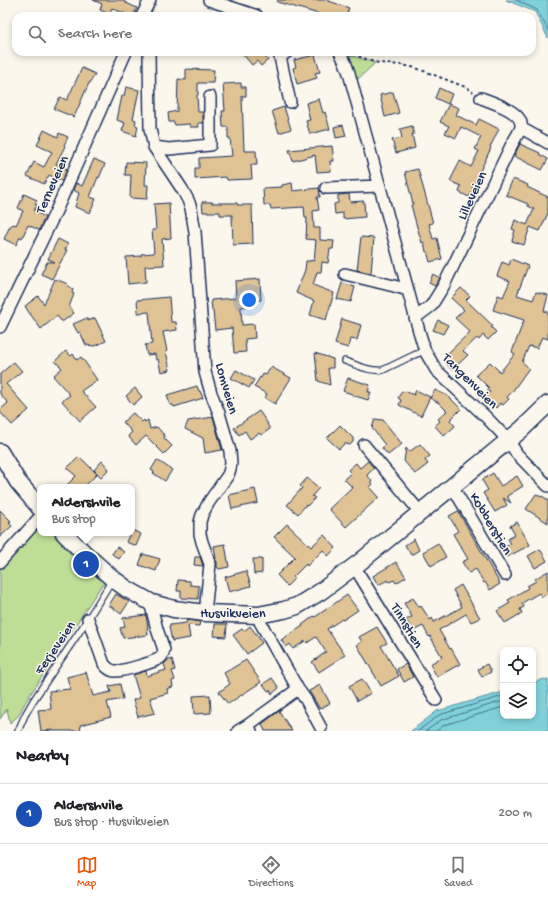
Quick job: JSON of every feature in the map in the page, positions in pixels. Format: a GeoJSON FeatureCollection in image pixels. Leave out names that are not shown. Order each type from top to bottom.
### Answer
{"type":"FeatureCollection","features":[{"type":"Feature","properties":{"kind":"main road","name":"Husvikveien"},"geometry":{"type":"LineString","coordinates":[[67,536],[112,578],[127,589],[152,602],[174,609],[205,613],[258,615],[284,610],[297,606],[320,592],[354,566],[529,423],[548,404]]}},
{"type":"Feature","properties":{"kind":"main road"},"geometry":{"type":"LineString","coordinates":[[0,452],[18,482],[37,504]]}},
{"type":"Feature","properties":{"kind":"street"},"geometry":{"type":"LineString","coordinates":[[144,12],[150,0]]}},
{"type":"Feature","properties":{"kind":"street"},"geometry":{"type":"LineString","coordinates":[[209,0],[245,12]]}},
{"type":"Feature","properties":{"kind":"street","name":"Terneveien"},"geometry":{"type":"LineString","coordinates":[[0,327],[56,210],[124,56]]}},
{"type":"Feature","properties":{"kind":"street","name":"Lomveien"},"geometry":{"type":"LineString","coordinates":[[148,56],[150,129],[154,147],[188,200],[191,208],[195,232],[205,372],[211,393],[220,412],[230,451],[231,463],[228,475],[209,502],[200,522],[200,534],[210,564],[205,613]]}},
{"type":"Feature","properties":{"kind":"street"},"geometry":{"type":"LineString","coordinates":[[281,56],[280,57],[290,102]]}},
{"type":"Feature","properties":{"kind":"street","name":"Tangenveien"},"geometry":{"type":"LineString","coordinates":[[342,56],[349,73],[425,351],[436,370],[486,417],[508,440],[517,454],[548,486]]}},
{"type":"Feature","properties":{"kind":"street"},"geometry":{"type":"LineString","coordinates":[[154,147],[169,149],[210,145],[210,97]]}},
{"type":"Feature","properties":{"kind":"street"},"geometry":{"type":"LineString","coordinates":[[481,98],[517,115],[522,125],[521,128],[548,143]]}},
{"type":"Feature","properties":{"kind":"street","name":"Lilleveien"},"geometry":{"type":"LineString","coordinates":[[416,318],[431,306],[444,285],[521,128]]}},
{"type":"Feature","properties":{"kind":"street"},"geometry":{"type":"LineString","coordinates":[[326,188],[380,186]]}},
{"type":"Feature","properties":{"kind":"street"},"geometry":{"type":"LineString","coordinates":[[345,274],[408,290]]}},
{"type":"Feature","properties":{"kind":"street"},"geometry":{"type":"LineString","coordinates":[[364,445],[420,512]]}},
{"type":"Feature","properties":{"kind":"street","name":"Kobberstien"},"geometry":{"type":"LineString","coordinates":[[452,486],[505,575]]}},
{"type":"Feature","properties":{"kind":"street"},"geometry":{"type":"LineString","coordinates":[[0,562],[37,520]]}},
{"type":"Feature","properties":{"kind":"street","name":"Tinnstien"},"geometry":{"type":"LineString","coordinates":[[354,566],[436,700]]}},
{"type":"Feature","properties":{"kind":"street"},"geometry":{"type":"LineString","coordinates":[[88,619],[107,669],[121,671],[155,661],[163,654],[164,650],[151,606],[152,602]]}},
{"type":"Feature","properties":{"kind":"street"},"geometry":{"type":"LineString","coordinates":[[258,615],[260,622],[321,728]]}},
{"type":"Feature","properties":{"kind":"street"},"geometry":{"type":"LineString","coordinates":[[238,731],[249,728],[298,689]]}},
{"type":"Feature","properties":{"kind":"lane"},"geometry":{"type":"LineString","coordinates":[[345,361],[377,371],[383,370],[425,351]]}},
{"type":"Feature","properties":{"kind":"lane","name":"Ferjeveien"},"geometry":{"type":"LineString","coordinates":[[18,731],[33,701],[88,619],[111,583],[112,578]]}},
{"type":"Feature","properties":{"kind":"path"},"geometry":{"type":"LineString","coordinates":[[358,56],[374,62],[416,68],[468,88],[481,98]]}},
{"type":"Feature","properties":{"kind":"green space"},"geometry":{"type":"Polygon","coordinates":[[[348,56],[353,56],[375,63],[356,81],[348,56]]]}},
{"type":"Feature","properties":{"kind":"green space"},"geometry":{"type":"Polygon","coordinates":[[[37,525],[37,536],[55,536],[69,552],[92,572],[109,581],[101,586],[26,701],[18,716],[10,723],[7,709],[0,719],[0,568],[37,525]]]}},
{"type":"Feature","properties":{"kind":"water"},"geometry":{"type":"Polygon","coordinates":[[[506,0],[548,0],[548,38],[535,12],[506,0]]]}},
{"type":"Feature","properties":{"kind":"water"},"geometry":{"type":"Polygon","coordinates":[[[544,679],[548,680],[548,731],[411,731],[437,711],[500,693],[500,719],[536,719],[536,682],[544,679]]]}},
{"type":"Feature","properties":{"kind":"building"},"geometry":{"type":"Polygon","coordinates":[[[93,0],[125,0],[124,2],[137,8],[135,12],[121,12],[112,8],[110,12],[104,12],[100,10],[102,4],[93,0]]]}},
{"type":"Feature","properties":{"kind":"building"},"geometry":{"type":"Polygon","coordinates":[[[278,0],[326,0],[349,8],[348,12],[312,12],[277,2],[278,0]]]}},
{"type":"Feature","properties":{"kind":"building"},"geometry":{"type":"Polygon","coordinates":[[[244,56],[264,56],[268,60],[261,66],[257,61],[252,65],[244,56]]]}},
{"type":"Feature","properties":{"kind":"building"},"geometry":{"type":"Polygon","coordinates":[[[315,56],[320,72],[315,73],[317,78],[297,84],[293,68],[296,67],[294,60],[315,56]]]}},
{"type":"Feature","properties":{"kind":"building"},"geometry":{"type":"Polygon","coordinates":[[[82,68],[95,74],[89,83],[74,117],[54,109],[60,97],[67,100],[82,68]]]}},
{"type":"Feature","properties":{"kind":"building"},"geometry":{"type":"Polygon","coordinates":[[[186,69],[214,70],[213,83],[198,83],[198,112],[203,112],[203,123],[198,123],[199,127],[190,127],[190,124],[175,125],[174,122],[169,122],[168,113],[177,111],[178,79],[186,80],[186,69]]]}},
{"type":"Feature","properties":{"kind":"building"},"geometry":{"type":"Polygon","coordinates":[[[241,83],[241,87],[246,87],[246,96],[242,96],[244,151],[256,151],[257,165],[251,165],[252,179],[227,180],[226,177],[195,179],[195,168],[199,168],[199,158],[232,156],[230,138],[228,138],[228,127],[223,127],[222,111],[225,111],[223,84],[241,83]]]}},
{"type":"Feature","properties":{"kind":"building"},"geometry":{"type":"Polygon","coordinates":[[[126,87],[139,90],[133,119],[136,120],[135,125],[138,126],[136,136],[122,131],[125,123],[117,120],[122,96],[124,96],[126,87]]]}},
{"type":"Feature","properties":{"kind":"building"},"geometry":{"type":"Polygon","coordinates":[[[439,88],[452,94],[448,104],[435,98],[439,88]]]}},
{"type":"Feature","properties":{"kind":"building"},"geometry":{"type":"Polygon","coordinates":[[[393,92],[399,113],[385,117],[380,95],[393,92]]]}},
{"type":"Feature","properties":{"kind":"building"},"geometry":{"type":"Polygon","coordinates":[[[319,99],[330,129],[310,134],[306,121],[310,120],[306,103],[319,99]]]}},
{"type":"Feature","properties":{"kind":"building"},"geometry":{"type":"Polygon","coordinates":[[[449,104],[459,108],[456,115],[476,125],[479,119],[499,129],[469,197],[459,192],[461,186],[450,181],[460,161],[471,167],[479,151],[475,149],[481,137],[461,127],[456,138],[445,133],[449,126],[440,122],[449,104]]]}},
{"type":"Feature","properties":{"kind":"building"},"geometry":{"type":"Polygon","coordinates":[[[284,107],[291,129],[279,133],[272,111],[284,107]]]}},
{"type":"Feature","properties":{"kind":"building"},"geometry":{"type":"Polygon","coordinates":[[[343,125],[346,136],[336,138],[334,127],[343,125]]]}},
{"type":"Feature","properties":{"kind":"building"},"geometry":{"type":"Polygon","coordinates":[[[412,126],[415,148],[396,153],[392,140],[402,138],[400,129],[412,126]]]}},
{"type":"Feature","properties":{"kind":"building"},"geometry":{"type":"Polygon","coordinates":[[[44,130],[58,137],[59,133],[68,137],[56,164],[67,169],[62,181],[49,175],[44,184],[27,176],[34,162],[44,167],[52,152],[37,145],[44,130]]]}},
{"type":"Feature","properties":{"kind":"building"},"geometry":{"type":"Polygon","coordinates":[[[520,144],[540,153],[539,154],[548,159],[542,170],[514,156],[520,144]]]}},
{"type":"Feature","properties":{"kind":"building"},"geometry":{"type":"Polygon","coordinates":[[[332,146],[334,161],[330,161],[331,171],[317,172],[315,155],[293,161],[289,150],[332,146]]]}},
{"type":"Feature","properties":{"kind":"building"},"geometry":{"type":"Polygon","coordinates":[[[94,159],[105,164],[90,197],[96,199],[90,213],[75,207],[79,193],[73,190],[76,183],[82,186],[94,159]]]}},
{"type":"Feature","properties":{"kind":"building"},"geometry":{"type":"Polygon","coordinates":[[[126,162],[146,163],[145,185],[148,185],[147,199],[130,198],[131,175],[125,175],[126,162]]]}},
{"type":"Feature","properties":{"kind":"building"},"geometry":{"type":"Polygon","coordinates":[[[418,169],[433,223],[429,224],[433,239],[437,238],[442,259],[430,262],[424,242],[422,243],[417,227],[405,172],[418,169]]]}},
{"type":"Feature","properties":{"kind":"building"},"geometry":{"type":"Polygon","coordinates":[[[513,179],[528,185],[527,187],[548,197],[548,213],[540,231],[530,227],[524,245],[512,241],[515,230],[512,229],[515,220],[527,225],[534,209],[528,206],[528,204],[506,195],[513,179]]]}},
{"type":"Feature","properties":{"kind":"building"},"geometry":{"type":"Polygon","coordinates":[[[292,183],[293,191],[319,188],[320,197],[317,197],[319,210],[313,211],[314,228],[320,228],[320,240],[334,241],[333,249],[330,249],[328,263],[322,262],[321,272],[317,272],[313,285],[334,293],[326,320],[310,315],[314,301],[296,293],[305,270],[306,261],[314,261],[316,240],[306,239],[307,218],[305,218],[304,207],[271,209],[270,205],[264,205],[263,188],[282,187],[282,185],[292,183]]]}},
{"type":"Feature","properties":{"kind":"building"},"geometry":{"type":"Polygon","coordinates":[[[24,194],[37,200],[35,204],[37,205],[34,211],[45,217],[39,230],[28,225],[22,238],[20,237],[16,245],[4,239],[10,226],[13,224],[16,225],[23,211],[18,208],[24,194]]]}},
{"type":"Feature","properties":{"kind":"building"},"geometry":{"type":"Polygon","coordinates":[[[349,194],[350,202],[364,201],[365,217],[343,219],[343,213],[335,214],[334,204],[338,203],[338,195],[349,194]]]}},
{"type":"Feature","properties":{"kind":"building"},"geometry":{"type":"Polygon","coordinates":[[[202,202],[252,205],[253,244],[233,245],[232,215],[220,215],[220,212],[203,212],[202,202]]]}},
{"type":"Feature","properties":{"kind":"building"},"geometry":{"type":"Polygon","coordinates":[[[169,203],[171,238],[162,239],[164,265],[145,266],[146,282],[128,284],[126,257],[154,253],[152,230],[156,230],[154,204],[169,203]]]}},
{"type":"Feature","properties":{"kind":"building"},"geometry":{"type":"Polygon","coordinates":[[[361,237],[374,238],[371,273],[357,270],[361,237]]]}},
{"type":"Feature","properties":{"kind":"building"},"geometry":{"type":"Polygon","coordinates":[[[58,239],[68,244],[65,250],[67,250],[52,279],[41,274],[47,262],[55,262],[48,259],[58,239]]]}},
{"type":"Feature","properties":{"kind":"building"},"geometry":{"type":"Polygon","coordinates":[[[511,259],[528,266],[517,295],[533,300],[536,292],[548,295],[544,311],[548,312],[548,339],[542,337],[537,348],[529,346],[522,362],[529,368],[507,397],[509,399],[503,405],[500,403],[496,408],[485,397],[490,392],[487,390],[489,388],[476,375],[490,362],[500,372],[515,354],[512,352],[524,320],[493,310],[498,295],[503,297],[510,281],[497,276],[502,262],[509,265],[511,259]]]}},
{"type":"Feature","properties":{"kind":"building"},"geometry":{"type":"Polygon","coordinates":[[[433,274],[440,278],[435,286],[429,283],[433,274]]]}},
{"type":"Feature","properties":{"kind":"building"},"geometry":{"type":"Polygon","coordinates":[[[55,279],[68,284],[67,285],[73,289],[72,293],[74,294],[69,307],[74,313],[62,322],[57,316],[41,329],[25,306],[38,296],[44,304],[55,279]]]}},
{"type":"Feature","properties":{"kind":"building"},"geometry":{"type":"Polygon","coordinates":[[[260,279],[261,300],[255,301],[255,306],[241,307],[242,325],[254,324],[255,338],[245,339],[246,352],[234,353],[232,328],[215,330],[211,300],[236,298],[235,281],[260,279]]]}},
{"type":"Feature","properties":{"kind":"building"},"geometry":{"type":"Polygon","coordinates":[[[342,283],[355,287],[351,302],[337,299],[342,283]]]}},
{"type":"Feature","properties":{"kind":"building"},"geometry":{"type":"Polygon","coordinates":[[[461,288],[470,296],[466,300],[493,326],[491,327],[496,332],[488,340],[483,335],[479,340],[477,338],[463,351],[468,355],[452,370],[446,363],[450,360],[446,355],[470,332],[455,318],[464,310],[451,298],[461,288]]]}},
{"type":"Feature","properties":{"kind":"building"},"geometry":{"type":"Polygon","coordinates":[[[169,297],[171,322],[176,322],[177,330],[163,332],[170,370],[161,372],[158,359],[156,360],[155,354],[147,355],[145,345],[152,344],[149,312],[138,313],[137,300],[169,297]]]}},
{"type":"Feature","properties":{"kind":"building"},"geometry":{"type":"Polygon","coordinates":[[[87,318],[88,321],[95,318],[106,341],[95,346],[86,345],[80,332],[78,333],[73,324],[87,318]]]}},
{"type":"Feature","properties":{"kind":"building"},"geometry":{"type":"Polygon","coordinates":[[[342,319],[361,325],[357,340],[350,339],[348,348],[335,344],[342,319]]]}},
{"type":"Feature","properties":{"kind":"building"},"geometry":{"type":"Polygon","coordinates":[[[438,320],[448,325],[443,334],[433,330],[438,320]]]}},
{"type":"Feature","properties":{"kind":"building"},"geometry":{"type":"Polygon","coordinates":[[[66,351],[71,356],[73,354],[77,360],[81,357],[97,380],[81,391],[96,407],[80,421],[62,401],[70,395],[53,376],[62,368],[55,361],[66,351]]]}},
{"type":"Feature","properties":{"kind":"building"},"geometry":{"type":"Polygon","coordinates":[[[315,353],[333,359],[333,368],[328,368],[330,385],[318,381],[315,353]]]}},
{"type":"Feature","properties":{"kind":"building"},"geometry":{"type":"Polygon","coordinates":[[[14,362],[22,371],[6,384],[29,410],[12,425],[0,412],[0,410],[8,403],[0,394],[0,374],[14,362]]]}},
{"type":"Feature","properties":{"kind":"building"},"geometry":{"type":"Polygon","coordinates":[[[271,367],[291,378],[275,404],[265,398],[267,394],[254,387],[260,377],[261,378],[263,374],[266,375],[271,367]]]}},
{"type":"Feature","properties":{"kind":"building"},"geometry":{"type":"Polygon","coordinates":[[[236,370],[254,380],[249,388],[231,378],[236,370]]]}},
{"type":"Feature","properties":{"kind":"building"},"geometry":{"type":"Polygon","coordinates":[[[348,378],[370,385],[368,392],[371,392],[368,400],[343,391],[348,378]]]}},
{"type":"Feature","properties":{"kind":"building"},"geometry":{"type":"Polygon","coordinates":[[[197,386],[203,398],[174,407],[173,405],[170,405],[167,395],[197,386]]]}},
{"type":"Feature","properties":{"kind":"building"},"geometry":{"type":"Polygon","coordinates":[[[135,388],[142,397],[133,405],[126,396],[135,388]]]}},
{"type":"Feature","properties":{"kind":"building"},"geometry":{"type":"Polygon","coordinates":[[[416,390],[430,397],[421,416],[399,405],[401,400],[398,398],[402,391],[414,395],[416,390]]]}},
{"type":"Feature","properties":{"kind":"building"},"geometry":{"type":"Polygon","coordinates":[[[435,390],[448,396],[461,409],[450,420],[455,426],[444,436],[435,426],[440,421],[438,419],[447,411],[439,403],[430,398],[435,390]]]}},
{"type":"Feature","properties":{"kind":"building"},"geometry":{"type":"Polygon","coordinates":[[[259,411],[270,429],[261,435],[259,433],[250,439],[245,431],[239,435],[234,428],[259,411]]]}},
{"type":"Feature","properties":{"kind":"building"},"geometry":{"type":"Polygon","coordinates":[[[133,413],[142,422],[144,420],[145,422],[148,420],[150,429],[157,427],[165,436],[164,438],[172,446],[164,454],[146,436],[136,445],[128,436],[132,432],[123,422],[133,413]]]}},
{"type":"Feature","properties":{"kind":"building"},"geometry":{"type":"Polygon","coordinates":[[[213,417],[222,450],[205,453],[203,438],[185,429],[188,421],[213,417]]]}},
{"type":"Feature","properties":{"kind":"building"},"geometry":{"type":"Polygon","coordinates":[[[375,419],[383,420],[402,444],[388,455],[382,448],[385,445],[372,428],[375,419]]]}},
{"type":"Feature","properties":{"kind":"building"},"geometry":{"type":"Polygon","coordinates":[[[340,425],[353,438],[353,442],[350,445],[345,443],[339,449],[327,438],[340,425]]]}},
{"type":"Feature","properties":{"kind":"building"},"geometry":{"type":"Polygon","coordinates":[[[420,444],[430,456],[425,460],[428,464],[415,474],[404,461],[406,448],[409,452],[420,444]]]}},
{"type":"Feature","properties":{"kind":"building"},"geometry":{"type":"Polygon","coordinates":[[[79,457],[97,474],[87,484],[68,484],[76,476],[67,468],[79,457]]]}},
{"type":"Feature","properties":{"kind":"building"},"geometry":{"type":"Polygon","coordinates":[[[157,460],[172,470],[165,481],[151,470],[157,460]]]}},
{"type":"Feature","properties":{"kind":"building"},"geometry":{"type":"Polygon","coordinates":[[[102,461],[109,469],[101,477],[94,470],[102,461]]]}},
{"type":"Feature","properties":{"kind":"building"},"geometry":{"type":"Polygon","coordinates":[[[368,461],[374,468],[367,475],[373,484],[370,487],[379,497],[346,527],[329,509],[352,487],[344,479],[351,473],[348,470],[356,463],[360,468],[368,461]]]}},
{"type":"Feature","properties":{"kind":"building"},"geometry":{"type":"Polygon","coordinates":[[[493,473],[501,486],[517,476],[523,486],[507,496],[511,503],[503,498],[507,505],[495,512],[483,493],[488,490],[482,480],[493,473]]]}},
{"type":"Feature","properties":{"kind":"building"},"geometry":{"type":"Polygon","coordinates":[[[307,478],[319,488],[312,496],[315,498],[298,514],[287,505],[302,488],[300,486],[307,478]]]}},
{"type":"Feature","properties":{"kind":"building"},"geometry":{"type":"Polygon","coordinates":[[[255,489],[258,503],[232,509],[229,495],[255,489]]]}},
{"type":"Feature","properties":{"kind":"building"},"geometry":{"type":"Polygon","coordinates":[[[536,494],[548,500],[548,523],[526,509],[536,494]]]}},
{"type":"Feature","properties":{"kind":"building"},"geometry":{"type":"Polygon","coordinates":[[[0,510],[11,521],[9,523],[12,526],[0,537],[0,510]]]}},
{"type":"Feature","properties":{"kind":"building"},"geometry":{"type":"Polygon","coordinates":[[[458,511],[500,584],[490,590],[476,569],[469,573],[462,562],[468,559],[453,534],[458,531],[449,516],[458,511]]]}},
{"type":"Feature","properties":{"kind":"building"},"geometry":{"type":"Polygon","coordinates":[[[517,522],[530,545],[507,557],[502,548],[511,544],[508,539],[515,535],[510,526],[517,522]]]}},
{"type":"Feature","properties":{"kind":"building"},"geometry":{"type":"Polygon","coordinates":[[[287,524],[311,547],[324,535],[336,548],[328,556],[323,550],[293,577],[294,579],[287,586],[277,575],[295,557],[274,537],[287,524]]]}},
{"type":"Feature","properties":{"kind":"building"},"geometry":{"type":"Polygon","coordinates":[[[135,531],[141,534],[136,546],[126,542],[129,536],[135,536],[135,531]]]}},
{"type":"Feature","properties":{"kind":"building"},"geometry":{"type":"Polygon","coordinates":[[[414,539],[419,550],[411,555],[405,545],[414,539]]]}},
{"type":"Feature","properties":{"kind":"building"},"geometry":{"type":"Polygon","coordinates":[[[438,543],[446,557],[431,566],[423,552],[438,543]]]}},
{"type":"Feature","properties":{"kind":"building"},"geometry":{"type":"Polygon","coordinates":[[[225,544],[229,567],[219,569],[215,559],[214,546],[225,544]]]}},
{"type":"Feature","properties":{"kind":"building"},"geometry":{"type":"Polygon","coordinates":[[[117,547],[124,552],[119,559],[112,554],[117,547]]]}},
{"type":"Feature","properties":{"kind":"building"},"geometry":{"type":"Polygon","coordinates":[[[540,549],[547,561],[535,568],[528,556],[540,549]]]}},
{"type":"Feature","properties":{"kind":"building"},"geometry":{"type":"Polygon","coordinates":[[[143,554],[160,559],[156,571],[139,565],[143,554]]]}},
{"type":"Feature","properties":{"kind":"building"},"geometry":{"type":"Polygon","coordinates":[[[195,557],[200,557],[203,566],[194,565],[195,557]]]}},
{"type":"Feature","properties":{"kind":"building"},"geometry":{"type":"Polygon","coordinates":[[[253,559],[262,559],[262,573],[254,574],[253,559]]]}},
{"type":"Feature","properties":{"kind":"building"},"geometry":{"type":"Polygon","coordinates":[[[396,562],[406,577],[396,583],[394,580],[389,582],[388,580],[378,585],[373,576],[396,562]]]}},
{"type":"Feature","properties":{"kind":"building"},"geometry":{"type":"Polygon","coordinates":[[[246,571],[251,586],[229,592],[225,577],[246,571]]]}},
{"type":"Feature","properties":{"kind":"building"},"geometry":{"type":"Polygon","coordinates":[[[548,571],[548,593],[542,597],[539,593],[522,603],[524,607],[520,609],[522,613],[505,623],[497,611],[510,603],[508,600],[528,588],[527,586],[536,581],[535,579],[548,571]]]}},
{"type":"Feature","properties":{"kind":"building"},"geometry":{"type":"Polygon","coordinates":[[[178,580],[190,581],[190,585],[199,586],[198,599],[181,598],[181,591],[177,591],[178,580]]]}},
{"type":"Feature","properties":{"kind":"building"},"geometry":{"type":"Polygon","coordinates":[[[461,585],[480,618],[471,622],[466,614],[439,630],[460,664],[437,677],[430,664],[442,657],[423,626],[413,631],[406,620],[412,617],[404,603],[413,598],[419,607],[421,606],[430,620],[432,618],[434,622],[462,607],[453,590],[461,585]]]}},
{"type":"Feature","properties":{"kind":"building"},"geometry":{"type":"Polygon","coordinates":[[[116,594],[129,602],[121,614],[109,605],[116,594]]]}},
{"type":"Feature","properties":{"kind":"building"},"geometry":{"type":"Polygon","coordinates":[[[347,595],[358,610],[327,629],[345,655],[319,672],[312,662],[326,652],[316,637],[307,643],[305,641],[293,649],[290,644],[286,647],[281,640],[303,626],[302,625],[314,616],[315,617],[347,595]]]}},
{"type":"Feature","properties":{"kind":"building"},"geometry":{"type":"Polygon","coordinates":[[[146,615],[148,635],[123,638],[120,628],[125,627],[123,618],[146,615]]]}},
{"type":"Feature","properties":{"kind":"building"},"geometry":{"type":"Polygon","coordinates":[[[187,620],[200,622],[199,626],[188,625],[190,638],[172,641],[169,627],[170,625],[186,623],[187,620]]]}},
{"type":"Feature","properties":{"kind":"building"},"geometry":{"type":"Polygon","coordinates":[[[215,624],[227,624],[226,637],[214,636],[215,624]]]}},
{"type":"Feature","properties":{"kind":"building"},"geometry":{"type":"Polygon","coordinates":[[[250,626],[262,643],[247,654],[233,635],[242,629],[244,631],[250,626]]]}},
{"type":"Feature","properties":{"kind":"building"},"geometry":{"type":"Polygon","coordinates":[[[377,627],[387,643],[381,646],[399,676],[381,686],[357,645],[362,642],[359,637],[377,627]]]}},
{"type":"Feature","properties":{"kind":"building"},"geometry":{"type":"Polygon","coordinates":[[[172,659],[175,670],[172,671],[175,680],[172,681],[173,687],[167,689],[168,693],[150,698],[155,713],[138,717],[133,700],[140,698],[133,675],[146,671],[147,676],[166,670],[164,664],[172,659]]]}},
{"type":"Feature","properties":{"kind":"building"},"geometry":{"type":"Polygon","coordinates":[[[246,660],[261,682],[228,704],[219,692],[230,684],[224,673],[246,660]]]}},
{"type":"Feature","properties":{"kind":"building"},"geometry":{"type":"Polygon","coordinates":[[[406,664],[413,677],[404,682],[397,669],[406,664]]]}},
{"type":"Feature","properties":{"kind":"building"},"geometry":{"type":"Polygon","coordinates":[[[487,664],[491,672],[482,677],[478,669],[487,664]]]}},
{"type":"Feature","properties":{"kind":"building"},"geometry":{"type":"Polygon","coordinates":[[[86,672],[93,696],[111,692],[109,686],[120,684],[123,699],[107,702],[111,717],[80,725],[81,731],[41,731],[38,710],[51,709],[49,691],[70,689],[67,677],[86,672]]]}},
{"type":"Feature","properties":{"kind":"building"},"geometry":{"type":"Polygon","coordinates":[[[272,678],[279,688],[272,694],[263,684],[272,678]]]}},
{"type":"Feature","properties":{"kind":"building"},"geometry":{"type":"Polygon","coordinates":[[[362,679],[371,693],[357,701],[349,686],[362,679]]]}},
{"type":"Feature","properties":{"kind":"building"},"geometry":{"type":"Polygon","coordinates":[[[320,685],[330,703],[320,709],[309,691],[320,685]]]}},
{"type":"Feature","properties":{"kind":"building"},"geometry":{"type":"Polygon","coordinates":[[[210,695],[211,713],[194,714],[193,696],[210,695]]]}},
{"type":"Feature","properties":{"kind":"building"},"geometry":{"type":"Polygon","coordinates":[[[279,711],[292,731],[265,731],[262,724],[279,711]]]}},
{"type":"Feature","properties":{"kind":"place","name":"Aldershvile"},"geometry":{"type":"Point","coordinates":[86,564]}}]}
